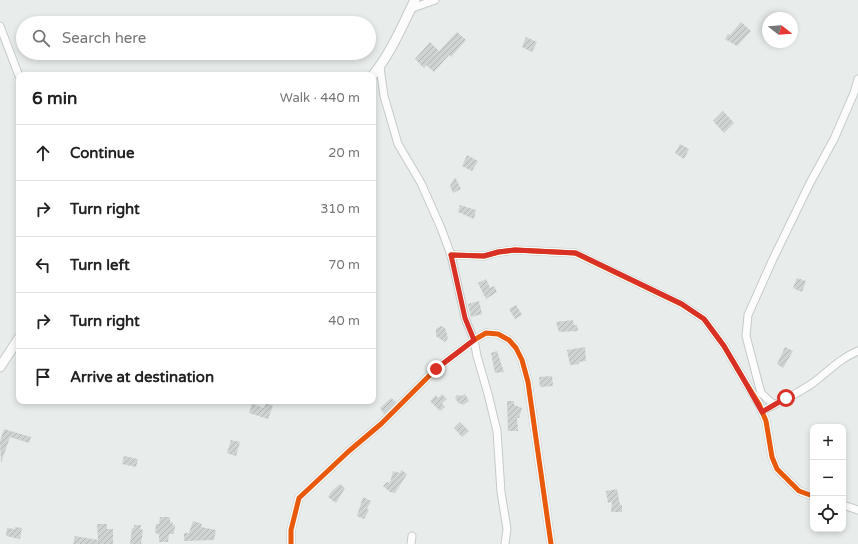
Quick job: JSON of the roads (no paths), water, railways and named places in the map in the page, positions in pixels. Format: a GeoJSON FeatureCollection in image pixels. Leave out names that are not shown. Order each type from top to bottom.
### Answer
{"type":"FeatureCollection","features":[{"type":"Feature","properties":{"kind":"street"},"geometry":{"type":"LineString","coordinates":[[376,72],[398,36],[415,0]]}},
{"type":"Feature","properties":{"kind":"street"},"geometry":{"type":"LineString","coordinates":[[410,9],[435,0]]}},
{"type":"Feature","properties":{"kind":"street"},"geometry":{"type":"LineString","coordinates":[[0,26],[17,72]]}},
{"type":"Feature","properties":{"kind":"street"},"geometry":{"type":"LineString","coordinates":[[380,67],[384,96],[398,144],[421,183],[441,228],[451,255],[465,318],[474,340],[497,431],[501,492],[507,529],[505,544]]}},
{"type":"Feature","properties":{"kind":"street"},"geometry":{"type":"LineString","coordinates":[[774,405],[761,393],[746,336],[748,315],[810,183],[834,139],[854,93],[858,79]]}},
{"type":"Feature","properties":{"kind":"street"},"geometry":{"type":"LineString","coordinates":[[451,255],[484,256],[498,252],[515,250],[576,253],[682,304],[704,319],[724,346],[751,392],[766,421],[772,457],[777,469],[799,490],[810,495]]}},
{"type":"Feature","properties":{"kind":"street"},"geometry":{"type":"LineString","coordinates":[[291,544],[292,530],[299,498],[349,451],[381,424],[436,369],[474,340],[486,334],[498,334],[509,340],[516,348],[522,360],[528,382],[551,544]]}},
{"type":"Feature","properties":{"kind":"street"},"geometry":{"type":"LineString","coordinates":[[0,367],[16,343]]}},
{"type":"Feature","properties":{"kind":"street"},"geometry":{"type":"LineString","coordinates":[[762,412],[802,390],[847,356],[858,351]]}},
{"type":"Feature","properties":{"kind":"street"},"geometry":{"type":"LineString","coordinates":[[846,506],[858,510]]}},
{"type":"Feature","properties":{"kind":"street"},"geometry":{"type":"LineString","coordinates":[[411,544],[412,536]]}}]}
